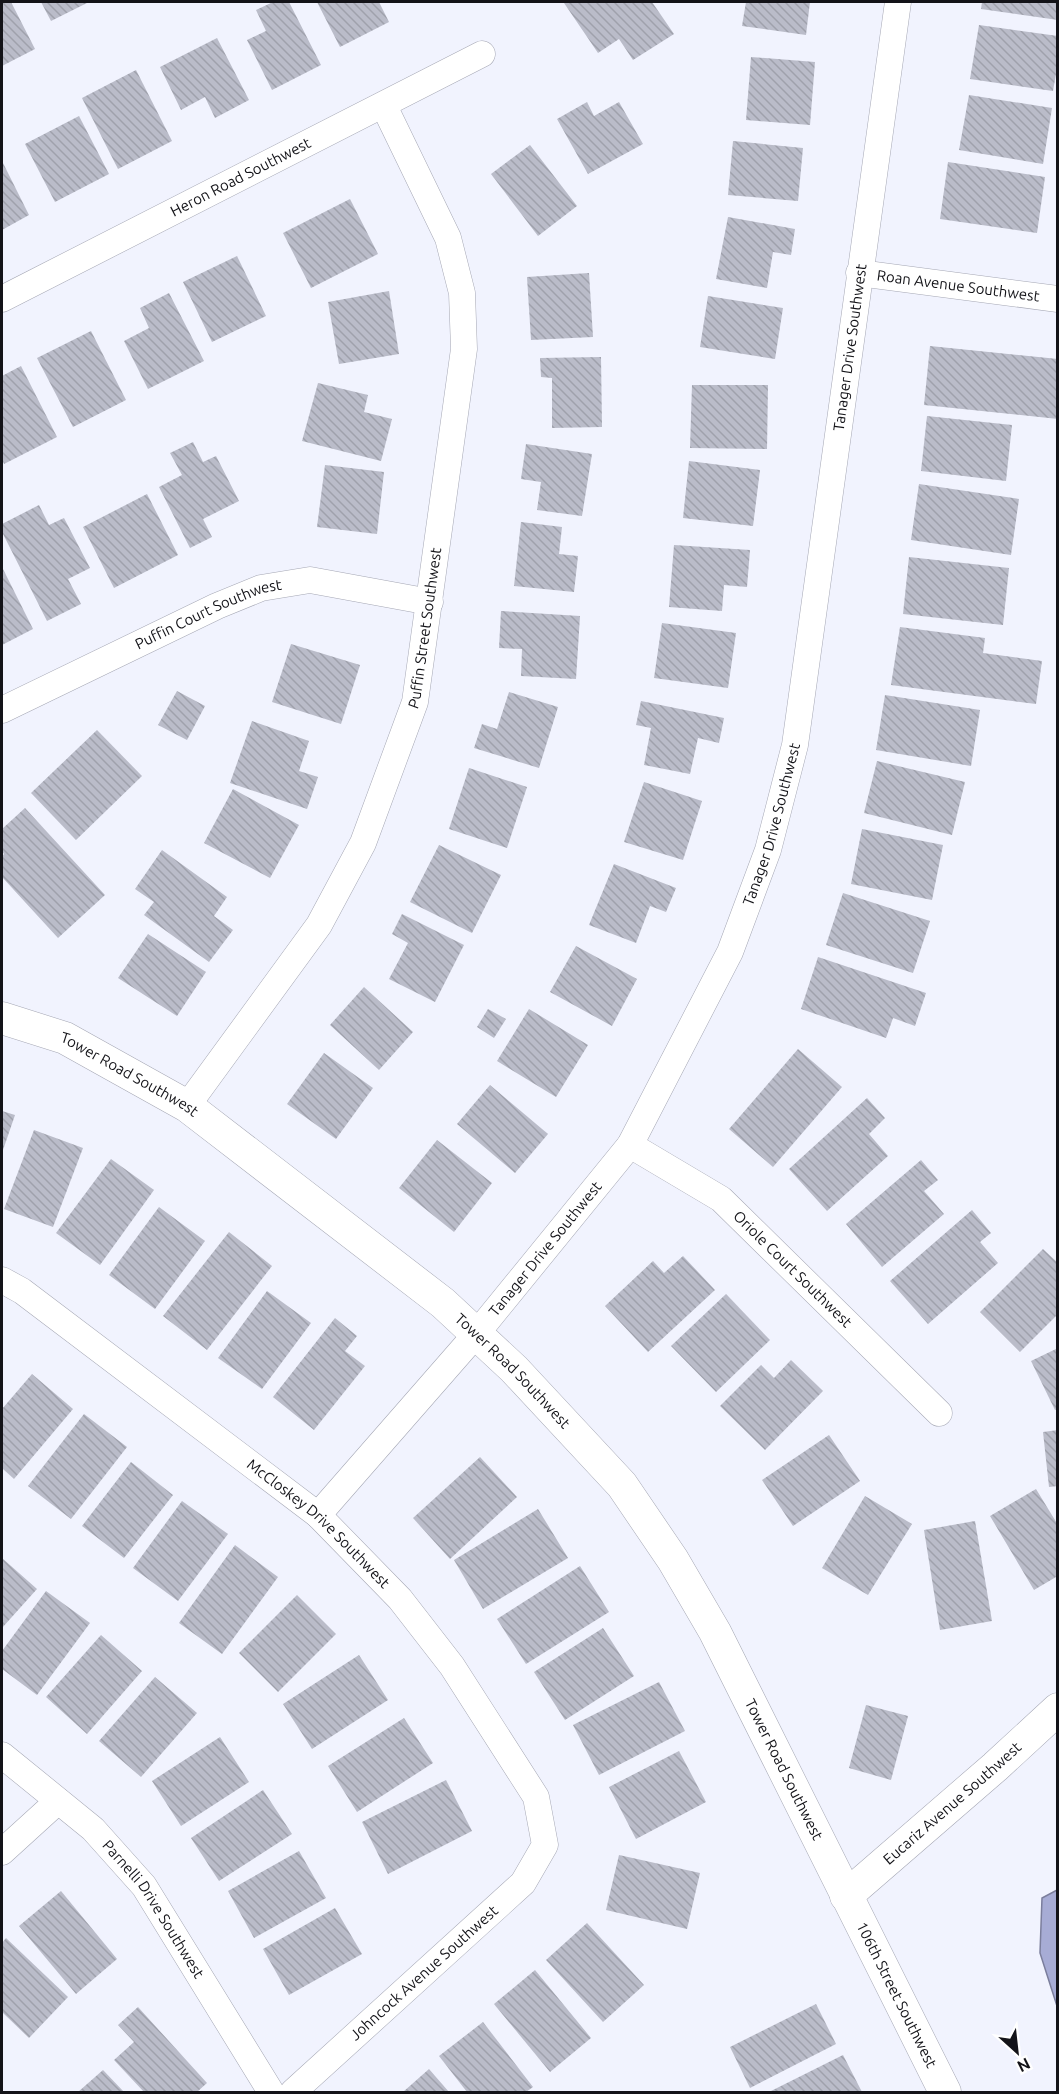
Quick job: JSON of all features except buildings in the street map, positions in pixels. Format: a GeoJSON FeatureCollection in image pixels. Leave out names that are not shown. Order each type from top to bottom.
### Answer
{"type":"FeatureCollection","features":[{"type":"Feature","properties":{"kind":"street","name":"Tanager Drive Southwest"},"geometry":{"type":"LineString","coordinates":[[318,1515],[477,1333],[630,1145],[730,952],[768,850],[795,745],[810,651],[859,273],[898,2]]}},
{"type":"Feature","properties":{"kind":"street","name":"Heron Road Southwest"},"geometry":{"type":"LineString","coordinates":[[2,299],[482,54]]}},
{"type":"Feature","properties":{"kind":"street","name":"Puffin Street Southwest"},"geometry":{"type":"LineString","coordinates":[[187,1106],[319,925],[363,843],[415,702],[465,349],[462,293],[448,238],[384,106]]}},
{"type":"Feature","properties":{"kind":"street","name":"Roan Avenue Southwest"},"geometry":{"type":"LineString","coordinates":[[859,273],[1058,299]]}},
{"type":"Feature","properties":{"kind":"street","name":"Puffin Court Southwest"},"geometry":{"type":"LineString","coordinates":[[2,710],[217,606],[261,588],[310,580],[430,602]]}},
{"type":"Feature","properties":{"kind":"street","name":"Tower Road Southwest"},"geometry":{"type":"LineString","coordinates":[[2,1018],[65,1038],[187,1106],[443,1303],[477,1333],[622,1485],[673,1560],[715,1632],[846,1896]]}},
{"type":"Feature","properties":{"kind":"street","name":"Oriole Court Southwest"},"geometry":{"type":"LineString","coordinates":[[630,1145],[721,1200],[939,1413]]}},
{"type":"Feature","properties":{"kind":"street","name":"McCloskey Drive Southwest"},"geometry":{"type":"LineString","coordinates":[[2,1280],[22,1291],[318,1515],[400,1599],[452,1666],[536,1797],[544,1845]]}},
{"type":"Feature","properties":{"kind":"street","name":"Eucariz Avenue Southwest"},"geometry":{"type":"LineString","coordinates":[[846,1896],[1058,1709]]}},
{"type":"Feature","properties":{"kind":"street","name":"Parnelli Drive Southwest"},"geometry":{"type":"LineString","coordinates":[[2,1755],[93,1829],[144,1886],[271,2092]]}},
{"type":"Feature","properties":{"kind":"street"},"geometry":{"type":"LineString","coordinates":[[2,1852],[58,1801]]}},
{"type":"Feature","properties":{"kind":"street","name":"Johncock Avenue Southwest"},"geometry":{"type":"LineString","coordinates":[[293,2092],[523,1884],[544,1845]]}},
{"type":"Feature","properties":{"kind":"street","name":"106th Street Southwest"},"geometry":{"type":"LineString","coordinates":[[846,1896],[945,2092]]}},
{"type":"Feature","properties":{"kind":"water"},"geometry":{"type":"Polygon","coordinates":[[[1057,1890],[1057,2006],[1040,1953],[1042,1898],[1057,1890]]]}}]}
